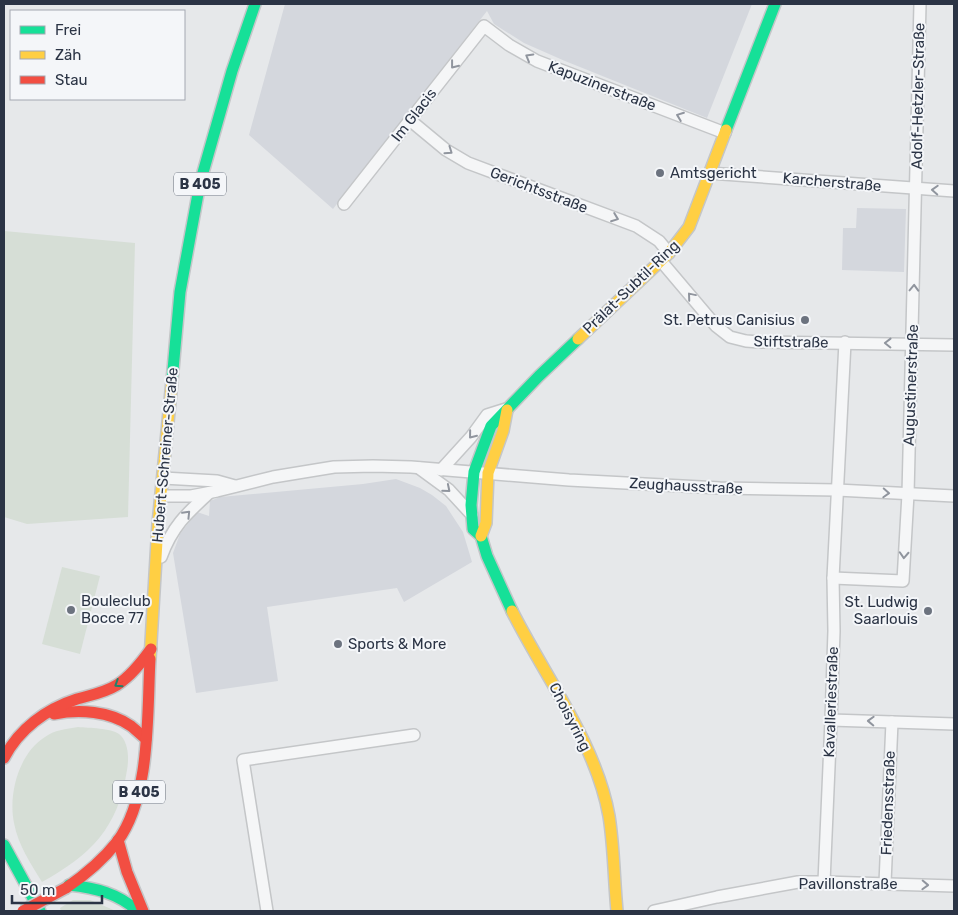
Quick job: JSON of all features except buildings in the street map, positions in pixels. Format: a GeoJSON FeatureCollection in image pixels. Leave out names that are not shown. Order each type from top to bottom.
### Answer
{"type":"FeatureCollection","features":[{"type":"Feature","properties":{"kind":"street","name":"Hubert-Schreiner-Straße"},"geometry":{"type":"LineString","coordinates":[[68,887],[89,872],[118,840],[135,807],[139,794],[146,740],[156,570],[180,292],[195,208],[215,125],[255,4]]}},
{"type":"Feature","properties":{"kind":"street","name":"Prälat-Subtil-Ring"},"geometry":{"type":"LineString","coordinates":[[474,472],[492,426],[507,408],[538,376],[666,257],[689,227],[775,4]]}},
{"type":"Feature","properties":{"kind":"street","name":"Adolf-Hetzler-Straße"},"geometry":{"type":"LineString","coordinates":[[916,189],[920,4]]}},
{"type":"Feature","properties":{"kind":"street","name":"Kapuzinerstraße"},"geometry":{"type":"LineString","coordinates":[[484,26],[509,45],[537,61],[726,133]]}},
{"type":"Feature","properties":{"kind":"street","name":"Im Glacis"},"geometry":{"type":"LineString","coordinates":[[344,204],[484,26]]}},
{"type":"Feature","properties":{"kind":"street","name":"Gerichtsstraße"},"geometry":{"type":"LineString","coordinates":[[411,121],[446,150],[468,163],[636,226],[651,236],[666,257]]}},
{"type":"Feature","properties":{"kind":"street","name":"Karcherstraße"},"geometry":{"type":"LineString","coordinates":[[709,173],[954,191]]}},
{"type":"Feature","properties":{"kind":"street","name":"Augustinerstraße"},"geometry":{"type":"LineString","coordinates":[[833,578],[903,581],[908,494],[916,189]]}},
{"type":"Feature","properties":{"kind":"street","name":"Stiftstraße"},"geometry":{"type":"LineString","coordinates":[[666,257],[716,326],[730,337],[760,342],[954,345]]}},
{"type":"Feature","properties":{"kind":"street","name":"Kavalleriestraße"},"geometry":{"type":"LineString","coordinates":[[824,882],[834,631],[833,578],[845,342]]}},
{"type":"Feature","properties":{"kind":"street","name":"Prälat-Subtil-Ring"},"geometry":{"type":"LineString","coordinates":[[441,470],[488,415],[507,408]]}},
{"type":"Feature","properties":{"kind":"street"},"geometry":{"type":"LineString","coordinates":[[481,536],[486,523],[488,473],[503,431],[507,408]]}},
{"type":"Feature","properties":{"kind":"street","name":"Zeughausstraße"},"geometry":{"type":"LineString","coordinates":[[162,496],[191,496],[210,493],[273,477],[334,467],[373,466],[417,467],[568,480],[720,488],[837,490],[954,496]]}},
{"type":"Feature","properties":{"kind":"street"},"geometry":{"type":"LineString","coordinates":[[417,467],[449,490],[472,515]]}},
{"type":"Feature","properties":{"kind":"street","name":"Choisyring"},"geometry":{"type":"LineString","coordinates":[[474,472],[473,529],[481,536],[487,556],[513,613],[584,740],[594,768],[608,816],[617,911]]}},
{"type":"Feature","properties":{"kind":"street","name":"Zeughausstraße"},"geometry":{"type":"LineString","coordinates":[[163,478],[217,482],[235,486]]}},
{"type":"Feature","properties":{"kind":"street","name":"Zeughausstraße"},"geometry":{"type":"LineString","coordinates":[[156,570],[168,539],[175,528],[210,493]]}},
{"type":"Feature","properties":{"kind":"street"},"geometry":{"type":"LineString","coordinates":[[4,758],[20,734],[40,718],[76,700],[109,690],[124,680],[140,665],[151,649]]}},
{"type":"Feature","properties":{"kind":"street"},"geometry":{"type":"LineString","coordinates":[[40,718],[58,713],[97,714],[127,724],[146,740]]}},
{"type":"Feature","properties":{"kind":"street"},"geometry":{"type":"LineString","coordinates":[[831,720],[954,724]]}},
{"type":"Feature","properties":{"kind":"street","name":"Friedensstraße"},"geometry":{"type":"LineString","coordinates":[[885,883],[892,722]]}},
{"type":"Feature","properties":{"kind":"street"},"geometry":{"type":"LineString","coordinates":[[267,911],[243,760],[414,735]]}},
{"type":"Feature","properties":{"kind":"street"},"geometry":{"type":"LineString","coordinates":[[118,840],[127,872],[144,911]]}},
{"type":"Feature","properties":{"kind":"street"},"geometry":{"type":"LineString","coordinates":[[4,844],[40,911]]}},
{"type":"Feature","properties":{"kind":"street","name":"Pavillonstraße"},"geometry":{"type":"LineString","coordinates":[[654,911],[798,882],[954,886]]}},
{"type":"Feature","properties":{"kind":"street"},"geometry":{"type":"LineString","coordinates":[[68,887],[108,890],[122,897],[138,911]]}},
{"type":"Feature","properties":{"kind":"street","name":"B 405"},"geometry":{"type":"LineString","coordinates":[[24,911],[68,887]]}},
{"type":"Feature","properties":{"kind":"shaded area"},"geometry":{"type":"Polygon","coordinates":[[[285,4],[752,4],[707,118],[524,43],[494,24],[487,11],[333,209],[249,135],[285,4]]]}},
{"type":"Feature","properties":{"kind":"shaded area"},"geometry":{"type":"Polygon","coordinates":[[[857,208],[906,209],[904,272],[842,270],[843,228],[856,228],[857,208]]]}},
{"type":"Feature","properties":{"kind":"shaded area"},"geometry":{"type":"Polygon","coordinates":[[[4,231],[135,243],[128,517],[27,524],[4,517],[4,231]]]}},
{"type":"Feature","properties":{"kind":"shaded area"},"geometry":{"type":"Polygon","coordinates":[[[396,479],[420,488],[446,506],[463,532],[472,562],[404,602],[397,588],[267,607],[278,681],[196,693],[173,553],[180,534],[197,512],[209,516],[210,501],[220,497],[363,484],[396,479]]]}},
{"type":"Feature","properties":{"kind":"shaded area","name":"Bouleclub Bocce 77"},"geometry":{"type":"Polygon","coordinates":[[[62,567],[100,576],[80,654],[42,644],[62,567]]]}},
{"type":"Feature","properties":{"kind":"shaded area"},"geometry":{"type":"Polygon","coordinates":[[[78,727],[115,732],[125,741],[128,756],[123,790],[117,808],[100,838],[75,861],[42,882],[25,854],[16,831],[13,812],[14,787],[22,764],[36,744],[52,733],[78,727]]]}},
{"type":"Feature","properties":{"kind":"shaded area"},"geometry":{"type":"Polygon","coordinates":[[[73,900],[90,900],[116,911],[61,911],[60,908],[73,900]]]}},
{"type":"Feature","properties":{"kind":"traffic: fast"},"geometry":{"type":"LineString","coordinates":[[172,381],[180,292],[200,183],[232,71],[255,4]]}},
{"type":"Feature","properties":{"kind":"traffic: fast"},"geometry":{"type":"LineString","coordinates":[[726,130],[775,4]]}},
{"type":"Feature","properties":{"kind":"traffic: fast"},"geometry":{"type":"LineString","coordinates":[[512,611],[487,556],[481,536],[473,529],[471,505],[474,472],[491,426],[578,339]]}},
{"type":"Feature","properties":{"kind":"traffic: fast"},"geometry":{"type":"LineString","coordinates":[[4,845],[40,911]]}},
{"type":"Feature","properties":{"kind":"traffic: fast"},"geometry":{"type":"LineString","coordinates":[[69,885],[106,892],[138,911]]}},
{"type":"Feature","properties":{"kind":"traffic: slow"},"geometry":{"type":"LineString","coordinates":[[578,339],[669,253],[689,227],[726,130]]}},
{"type":"Feature","properties":{"kind":"traffic: slow"},"geometry":{"type":"LineString","coordinates":[[150,659],[158,524],[172,381]]}},
{"type":"Feature","properties":{"kind":"traffic: slow"},"geometry":{"type":"LineString","coordinates":[[481,536],[486,523],[488,473],[503,431],[507,410]]}},
{"type":"Feature","properties":{"kind":"traffic: slow"},"geometry":{"type":"LineString","coordinates":[[512,611],[568,711],[593,762],[602,789],[611,828],[617,911]]}},
{"type":"Feature","properties":{"kind":"traffic: jam"},"geometry":{"type":"LineString","coordinates":[[4,758],[17,738],[34,721],[66,703],[102,692],[117,685],[136,669],[151,649]]}},
{"type":"Feature","properties":{"kind":"traffic: jam"},"geometry":{"type":"LineString","coordinates":[[66,888],[93,867],[117,842],[128,823],[136,802],[142,779],[145,754],[150,659]]}},
{"type":"Feature","properties":{"kind":"traffic: jam"},"geometry":{"type":"LineString","coordinates":[[54,714],[64,712],[104,714],[123,721],[146,739]]}},
{"type":"Feature","properties":{"kind":"traffic: jam"},"geometry":{"type":"LineString","coordinates":[[118,840],[127,872],[143,911]]}},
{"type":"Feature","properties":{"kind":"traffic: jam"},"geometry":{"type":"LineString","coordinates":[[23,911],[66,888]]}},
{"type":"Feature","properties":{"kind":"place","name":"Amtsgericht"},"geometry":{"type":"Point","coordinates":[660,173]}},
{"type":"Feature","properties":{"kind":"place","name":"St. Petrus Canisius"},"geometry":{"type":"Point","coordinates":[805,320]}},
{"type":"Feature","properties":{"kind":"place","name":"Bouleclub Bocce 77"},"geometry":{"type":"Point","coordinates":[71,610]}},
{"type":"Feature","properties":{"kind":"place","name":"St. Ludwig Saarlouis"},"geometry":{"type":"Point","coordinates":[928,611]}},
{"type":"Feature","properties":{"kind":"place","name":"Sports & More"},"geometry":{"type":"Point","coordinates":[338,644]}}]}
